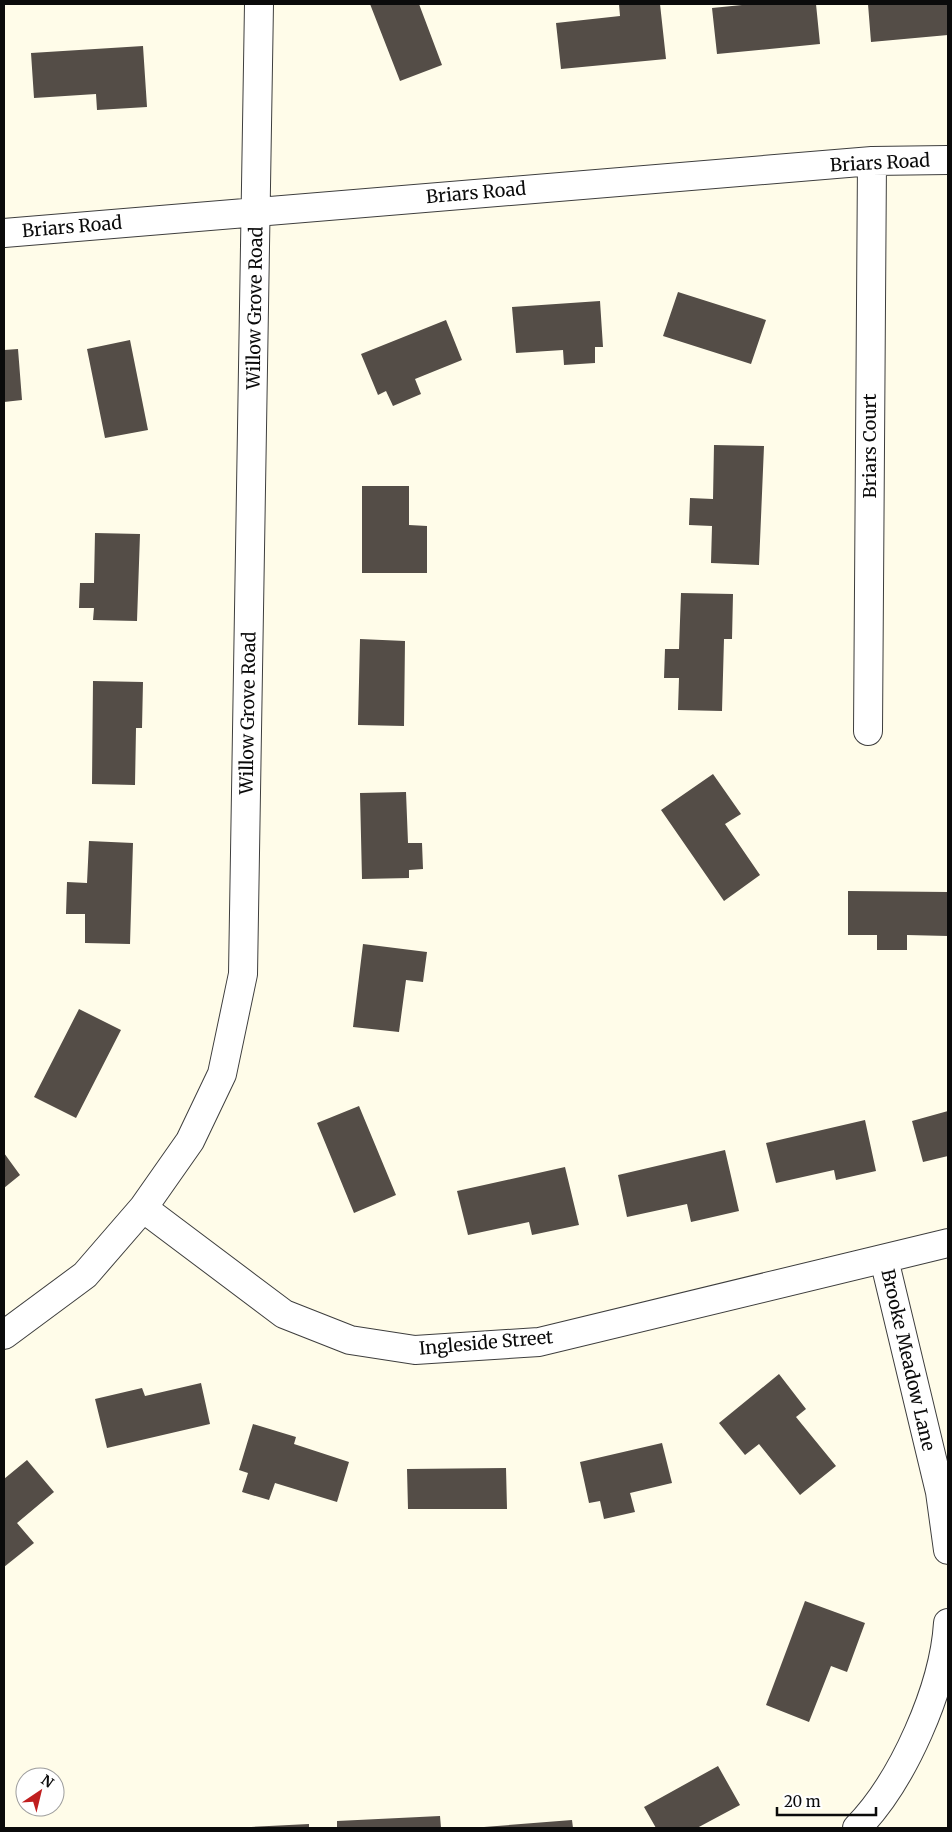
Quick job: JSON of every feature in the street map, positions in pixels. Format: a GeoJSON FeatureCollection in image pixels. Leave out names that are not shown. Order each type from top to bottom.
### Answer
{"type":"FeatureCollection","features":[{"type":"Feature","properties":{"kind":"street","name":"Willow Grove Road"},"geometry":{"type":"LineString","coordinates":[[4,1335],[85,1275],[143,1208],[190,1141],[222,1074],[243,974],[259,4]]}},
{"type":"Feature","properties":{"kind":"street","name":"Briars Road"},"geometry":{"type":"LineString","coordinates":[[4,232],[872,161],[948,160]]}},
{"type":"Feature","properties":{"kind":"street","name":"Briars Court"},"geometry":{"type":"LineString","coordinates":[[868,731],[872,161]]}},
{"type":"Feature","properties":{"kind":"street","name":"Ingleside Street"},"geometry":{"type":"LineString","coordinates":[[143,1208],[284,1314],[350,1340],[415,1350],[539,1342],[948,1243]]}},
{"type":"Feature","properties":{"kind":"street","name":"Brooke Meadow Lane"},"geometry":{"type":"LineString","coordinates":[[884,1259],[940,1492],[948,1550]]}},
{"type":"Feature","properties":{"kind":"street"},"geometry":{"type":"LineString","coordinates":[[857,1828],[866,1819],[898,1773],[921,1728],[933,1695],[948,1623]]}},
{"type":"Feature","properties":{"kind":"building"},"geometry":{"type":"Polygon","coordinates":[[[370,4],[419,4],[442,65],[400,81],[370,4]]]}},
{"type":"Feature","properties":{"kind":"building"},"geometry":{"type":"Polygon","coordinates":[[[619,4],[660,4],[666,59],[561,69],[556,23],[620,16],[619,4]]]}},
{"type":"Feature","properties":{"kind":"building"},"geometry":{"type":"Polygon","coordinates":[[[752,4],[816,4],[820,44],[717,54],[712,8],[752,4]]]}},
{"type":"Feature","properties":{"kind":"building"},"geometry":{"type":"Polygon","coordinates":[[[868,4],[948,4],[948,35],[871,42],[868,4]]]}},
{"type":"Feature","properties":{"kind":"building"},"geometry":{"type":"Polygon","coordinates":[[[143,46],[147,107],[97,110],[96,94],[34,98],[31,53],[143,46]]]}},
{"type":"Feature","properties":{"kind":"building"},"geometry":{"type":"Polygon","coordinates":[[[678,292],[766,320],[751,364],[663,336],[678,292]]]}},
{"type":"Feature","properties":{"kind":"building"},"geometry":{"type":"Polygon","coordinates":[[[600,301],[603,347],[595,347],[595,363],[564,365],[563,350],[516,353],[512,307],[600,301]]]}},
{"type":"Feature","properties":{"kind":"building"},"geometry":{"type":"Polygon","coordinates":[[[446,320],[462,360],[415,379],[421,394],[393,406],[386,391],[378,395],[361,354],[446,320]]]}},
{"type":"Feature","properties":{"kind":"building"},"geometry":{"type":"Polygon","coordinates":[[[130,340],[148,430],[105,438],[87,349],[130,340]]]}},
{"type":"Feature","properties":{"kind":"building"},"geometry":{"type":"Polygon","coordinates":[[[18,349],[22,400],[4,402],[4,350],[18,349]]]}},
{"type":"Feature","properties":{"kind":"building"},"geometry":{"type":"Polygon","coordinates":[[[714,445],[764,446],[759,565],[711,563],[712,526],[689,525],[690,498],[713,499],[714,445]]]}},
{"type":"Feature","properties":{"kind":"building"},"geometry":{"type":"Polygon","coordinates":[[[362,486],[409,486],[409,525],[427,526],[427,573],[362,573],[362,486]]]}},
{"type":"Feature","properties":{"kind":"building"},"geometry":{"type":"Polygon","coordinates":[[[95,533],[140,534],[137,621],[93,620],[94,608],[79,608],[80,583],[94,583],[95,533]]]}},
{"type":"Feature","properties":{"kind":"building"},"geometry":{"type":"Polygon","coordinates":[[[681,593],[733,594],[732,639],[724,639],[722,711],[678,710],[679,678],[664,678],[665,649],[679,649],[681,593]]]}},
{"type":"Feature","properties":{"kind":"building"},"geometry":{"type":"Polygon","coordinates":[[[360,639],[405,641],[404,726],[358,725],[360,639]]]}},
{"type":"Feature","properties":{"kind":"building"},"geometry":{"type":"Polygon","coordinates":[[[93,681],[143,682],[142,728],[136,728],[135,785],[92,784],[93,681]]]}},
{"type":"Feature","properties":{"kind":"building"},"geometry":{"type":"Polygon","coordinates":[[[713,774],[741,814],[725,824],[760,875],[724,901],[661,810],[713,774]]]}},
{"type":"Feature","properties":{"kind":"building"},"geometry":{"type":"Polygon","coordinates":[[[406,792],[408,843],[422,843],[423,869],[409,870],[409,878],[362,879],[360,793],[406,792]]]}},
{"type":"Feature","properties":{"kind":"building"},"geometry":{"type":"Polygon","coordinates":[[[89,841],[133,843],[130,944],[85,943],[85,914],[66,914],[67,882],[87,883],[89,841]]]}},
{"type":"Feature","properties":{"kind":"building"},"geometry":{"type":"Polygon","coordinates":[[[848,891],[948,892],[948,936],[907,935],[907,950],[877,950],[877,935],[848,935],[848,891]]]}},
{"type":"Feature","properties":{"kind":"building"},"geometry":{"type":"Polygon","coordinates":[[[363,944],[427,952],[423,982],[406,980],[399,1032],[353,1027],[363,944]]]}},
{"type":"Feature","properties":{"kind":"building"},"geometry":{"type":"Polygon","coordinates":[[[79,1009],[121,1030],[76,1118],[34,1097],[79,1009]]]}},
{"type":"Feature","properties":{"kind":"building"},"geometry":{"type":"Polygon","coordinates":[[[359,1106],[396,1195],[354,1213],[317,1123],[359,1106]]]}},
{"type":"Feature","properties":{"kind":"building"},"geometry":{"type":"Polygon","coordinates":[[[948,1111],[948,1156],[923,1162],[912,1121],[948,1111]]]}},
{"type":"Feature","properties":{"kind":"building"},"geometry":{"type":"Polygon","coordinates":[[[865,1120],[876,1171],[836,1180],[834,1170],[776,1183],[766,1143],[865,1120]]]}},
{"type":"Feature","properties":{"kind":"building"},"geometry":{"type":"Polygon","coordinates":[[[725,1150],[739,1211],[691,1222],[687,1204],[627,1217],[618,1175],[725,1150]]]}},
{"type":"Feature","properties":{"kind":"building"},"geometry":{"type":"Polygon","coordinates":[[[4,1153],[20,1175],[4,1188],[4,1153]]]}},
{"type":"Feature","properties":{"kind":"building"},"geometry":{"type":"Polygon","coordinates":[[[565,1167],[579,1225],[532,1235],[529,1222],[468,1235],[457,1191],[565,1167]]]}},
{"type":"Feature","properties":{"kind":"building"},"geometry":{"type":"Polygon","coordinates":[[[779,1374],[806,1409],[796,1417],[836,1466],[800,1495],[759,1444],[745,1455],[719,1423],[779,1374]]]}},
{"type":"Feature","properties":{"kind":"building"},"geometry":{"type":"Polygon","coordinates":[[[201,1383],[210,1424],[107,1448],[95,1399],[142,1388],[145,1396],[201,1383]]]}},
{"type":"Feature","properties":{"kind":"building"},"geometry":{"type":"Polygon","coordinates":[[[253,1424],[296,1437],[294,1444],[349,1462],[337,1502],[275,1483],[269,1500],[242,1492],[248,1473],[239,1470],[253,1424]]]}},
{"type":"Feature","properties":{"kind":"building"},"geometry":{"type":"Polygon","coordinates":[[[662,1443],[672,1483],[630,1493],[635,1512],[604,1519],[600,1501],[589,1503],[580,1462],[662,1443]]]}},
{"type":"Feature","properties":{"kind":"building"},"geometry":{"type":"Polygon","coordinates":[[[27,1460],[54,1492],[17,1523],[34,1543],[4,1567],[4,1479],[27,1460]]]}},
{"type":"Feature","properties":{"kind":"building"},"geometry":{"type":"Polygon","coordinates":[[[506,1468],[507,1509],[408,1509],[407,1469],[506,1468]]]}},
{"type":"Feature","properties":{"kind":"building"},"geometry":{"type":"Polygon","coordinates":[[[805,1601],[865,1623],[847,1672],[831,1666],[809,1722],[766,1705],[805,1601]]]}},
{"type":"Feature","properties":{"kind":"building"},"geometry":{"type":"Polygon","coordinates":[[[718,1766],[740,1805],[697,1828],[656,1828],[644,1807],[718,1766]]]}},
{"type":"Feature","properties":{"kind":"building"},"geometry":{"type":"Polygon","coordinates":[[[440,1816],[441,1828],[337,1828],[337,1821],[440,1816]]]}},
{"type":"Feature","properties":{"kind":"building"},"geometry":{"type":"Polygon","coordinates":[[[572,1820],[573,1828],[484,1828],[484,1827],[572,1820]]]}},
{"type":"Feature","properties":{"kind":"building"},"geometry":{"type":"Polygon","coordinates":[[[309,1824],[309,1828],[251,1828],[251,1827],[309,1824]]]}}]}
